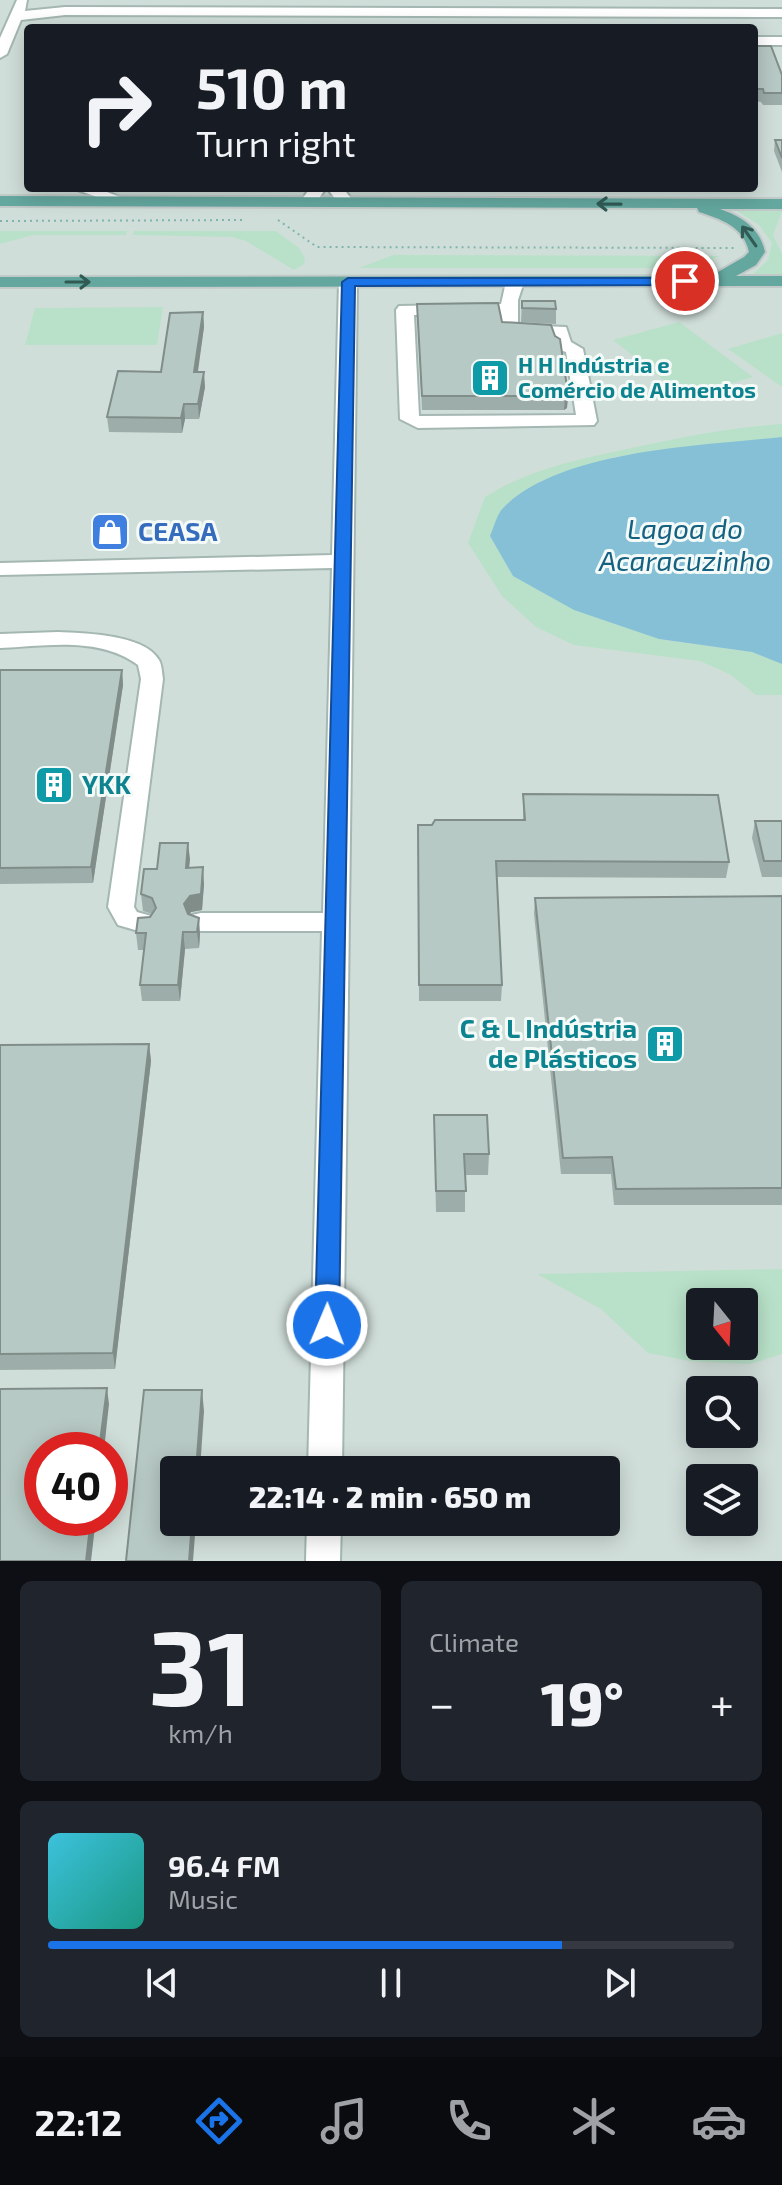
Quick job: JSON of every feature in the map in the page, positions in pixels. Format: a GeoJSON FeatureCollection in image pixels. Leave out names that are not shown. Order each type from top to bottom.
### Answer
{"type":"FeatureCollection","features":[{"type":"Feature","properties":{"kind":"main road"},"geometry":{"type":"LineString","coordinates":[[0,201],[122,201],[313,194],[782,204]]}},
{"type":"Feature","properties":{"kind":"main road"},"geometry":{"type":"LineString","coordinates":[[687,204],[732,219],[745,228],[757,248],[750,261],[714,281]]}},
{"type":"Feature","properties":{"kind":"main road"},"geometry":{"type":"LineString","coordinates":[[0,282],[782,281]]}},
{"type":"Feature","properties":{"kind":"street"},"geometry":{"type":"LineString","coordinates":[[0,54],[19,16],[23,0]]}},
{"type":"Feature","properties":{"kind":"street"},"geometry":{"type":"LineString","coordinates":[[19,16],[100,6],[727,6],[782,13]]}},
{"type":"Feature","properties":{"kind":"street"},"geometry":{"type":"LineString","coordinates":[[9,33],[24,39]]}},
{"type":"Feature","properties":{"kind":"street"},"geometry":{"type":"LineString","coordinates":[[758,41],[782,41]]}},
{"type":"Feature","properties":{"kind":"street"},"geometry":{"type":"LineString","coordinates":[[93,192],[122,201]]}},
{"type":"Feature","properties":{"kind":"street"},"geometry":{"type":"LineString","coordinates":[[325,1456],[348,282]]}},
{"type":"Feature","properties":{"kind":"street"},"geometry":{"type":"LineString","coordinates":[[511,309],[405,310],[410,419],[418,422],[587,421],[574,349],[563,345],[560,331],[509,330],[511,309],[508,297],[515,282]]}},
{"type":"Feature","properties":{"kind":"street"},"geometry":{"type":"LineString","coordinates":[[0,569],[342,561]]}},
{"type":"Feature","properties":{"kind":"street"},"geometry":{"type":"LineString","coordinates":[[0,641],[100,641],[124,644],[149,662],[152,679],[121,907],[127,919],[142,923]]}},
{"type":"Feature","properties":{"kind":"street"},"geometry":{"type":"LineString","coordinates":[[201,922],[335,922]]}},
{"type":"Feature","properties":{"kind":"street"},"geometry":{"type":"LineString","coordinates":[[323,1561],[324,1536]]}},
{"type":"Feature","properties":{"kind":"path"},"geometry":{"type":"LineString","coordinates":[[0,221],[251,220]]}},
{"type":"Feature","properties":{"kind":"path"},"geometry":{"type":"LineString","coordinates":[[266,220],[282,220],[317,247],[757,248]]}},
{"type":"Feature","properties":{"kind":"shaded area"},"geometry":{"type":"Polygon","coordinates":[[[0,0],[782,0],[782,1561],[0,1561],[0,0]]]}},
{"type":"Feature","properties":{"kind":"green space"},"geometry":{"type":"Polygon","coordinates":[[[737,211],[782,211],[773,235],[782,254],[782,275],[752,275],[768,260],[772,243],[759,225],[737,211]]]}},
{"type":"Feature","properties":{"kind":"green space"},"geometry":{"type":"Polygon","coordinates":[[[0,231],[127,231],[126,235],[33,235],[0,244],[0,231]]]}},
{"type":"Feature","properties":{"kind":"green space"},"geometry":{"type":"Polygon","coordinates":[[[134,231],[276,231],[299,248],[305,258],[304,264],[294,270],[246,241],[232,237],[133,235],[134,231]]]}},
{"type":"Feature","properties":{"kind":"green space"},"geometry":{"type":"Polygon","coordinates":[[[393,255],[720,256],[689,268],[359,268],[393,255]]]}},
{"type":"Feature","properties":{"kind":"green space"},"geometry":{"type":"Polygon","coordinates":[[[163,307],[157,345],[25,345],[35,308],[163,307]]]}},
{"type":"Feature","properties":{"kind":"green space"},"geometry":{"type":"Polygon","coordinates":[[[679,322],[753,377],[685,397],[613,340],[679,322]]]}},
{"type":"Feature","properties":{"kind":"green space"},"geometry":{"type":"Polygon","coordinates":[[[782,333],[782,387],[728,349],[782,333]]]}},
{"type":"Feature","properties":{"kind":"green space"},"geometry":{"type":"Polygon","coordinates":[[[782,424],[782,437],[614,457],[541,481],[501,509],[659,639],[752,652],[782,664],[782,695],[756,695],[731,675],[700,661],[574,645],[536,627],[502,596],[468,543],[485,497],[533,474],[659,442],[782,424]]]}},
{"type":"Feature","properties":{"kind":"green space"},"geometry":{"type":"Polygon","coordinates":[[[782,1269],[782,1354],[750,1364],[689,1361],[648,1353],[601,1309],[537,1274],[782,1269]]]}},
{"type":"Feature","properties":{"kind":"water","name":"Lagoa do Acaracuzinho"},"geometry":{"type":"Polygon","coordinates":[[[782,437],[782,664],[752,652],[659,639],[574,610],[513,576],[490,536],[503,508],[529,488],[560,473],[635,454],[782,437]]]}},
{"type":"Feature","properties":{"kind":"building"},"geometry":{"type":"Polygon","coordinates":[[[758,46],[771,46],[782,75],[782,93],[764,93],[763,89],[758,89],[758,46]]]}},
{"type":"Feature","properties":{"kind":"building"},"geometry":{"type":"Polygon","coordinates":[[[775,140],[782,140],[782,158],[775,140]]]}},
{"type":"Feature","properties":{"kind":"building"},"geometry":{"type":"Polygon","coordinates":[[[522,301],[555,301],[556,309],[522,308],[522,301]]]}},
{"type":"Feature","properties":{"kind":"building","name":"H H Indústria e Comércio de Alimentos"},"geometry":{"type":"Polygon","coordinates":[[[498,303],[502,322],[551,325],[555,336],[560,339],[568,394],[422,396],[417,304],[498,303]]]}},
{"type":"Feature","properties":{"kind":"building"},"geometry":{"type":"Polygon","coordinates":[[[203,312],[194,372],[204,372],[198,404],[184,404],[181,418],[107,417],[118,371],[161,372],[170,313],[203,312]]]}},
{"type":"Feature","properties":{"kind":"building","name":"YKK"},"geometry":{"type":"Polygon","coordinates":[[[0,670],[122,670],[91,867],[0,868],[0,670]]]}},
{"type":"Feature","properties":{"kind":"building"},"geometry":{"type":"Polygon","coordinates":[[[523,794],[718,795],[729,862],[496,861],[502,985],[419,985],[418,825],[432,825],[435,820],[525,820],[523,794]]]}},
{"type":"Feature","properties":{"kind":"building"},"geometry":{"type":"Polygon","coordinates":[[[755,821],[782,821],[782,861],[764,861],[755,821]]]}},
{"type":"Feature","properties":{"kind":"building","name":"YKK"},"geometry":{"type":"Polygon","coordinates":[[[160,843],[188,843],[186,868],[203,867],[201,894],[190,896],[184,904],[188,914],[199,918],[197,932],[183,932],[178,985],[140,985],[146,933],[136,933],[138,918],[150,917],[156,908],[152,898],[141,894],[144,869],[157,869],[160,843]]]}},
{"type":"Feature","properties":{"kind":"building","name":"C & L Indústria de Plásticos"},"geometry":{"type":"Polygon","coordinates":[[[782,896],[782,1188],[616,1189],[612,1157],[563,1158],[535,898],[782,896]]]}},
{"type":"Feature","properties":{"kind":"building"},"geometry":{"type":"Polygon","coordinates":[[[149,1044],[113,1353],[0,1354],[0,1045],[149,1044]]]}},
{"type":"Feature","properties":{"kind":"building"},"geometry":{"type":"Polygon","coordinates":[[[434,1115],[487,1115],[489,1154],[464,1154],[466,1191],[436,1191],[434,1115]]]}},
{"type":"Feature","properties":{"kind":"building"},"geometry":{"type":"Polygon","coordinates":[[[107,1388],[101,1432],[24,1432],[24,1536],[89,1536],[86,1561],[0,1561],[0,1389],[107,1388]]]}},
{"type":"Feature","properties":{"kind":"building"},"geometry":{"type":"Polygon","coordinates":[[[144,1390],[202,1390],[197,1456],[160,1456],[160,1536],[191,1536],[189,1561],[126,1561],[144,1390]]]}},
{"type":"Feature","properties":{"kind":"place","name":"H H Indústria e Comércio de Alimentos"},"geometry":{"type":"Point","coordinates":[490,378]}},
{"type":"Feature","properties":{"kind":"place","name":"CEASA"},"geometry":{"type":"Point","coordinates":[110,532]}},
{"type":"Feature","properties":{"kind":"place","name":"YKK"},"geometry":{"type":"Point","coordinates":[54,785]}},
{"type":"Feature","properties":{"kind":"place","name":"C & L Indústria de Plásticos"},"geometry":{"type":"Point","coordinates":[665,1044]}},
{"type":"Feature","properties":{"kind":"route"},"geometry":{"type":"LineString","coordinates":[[327,1325],[348,282],[685,281]]}}]}
